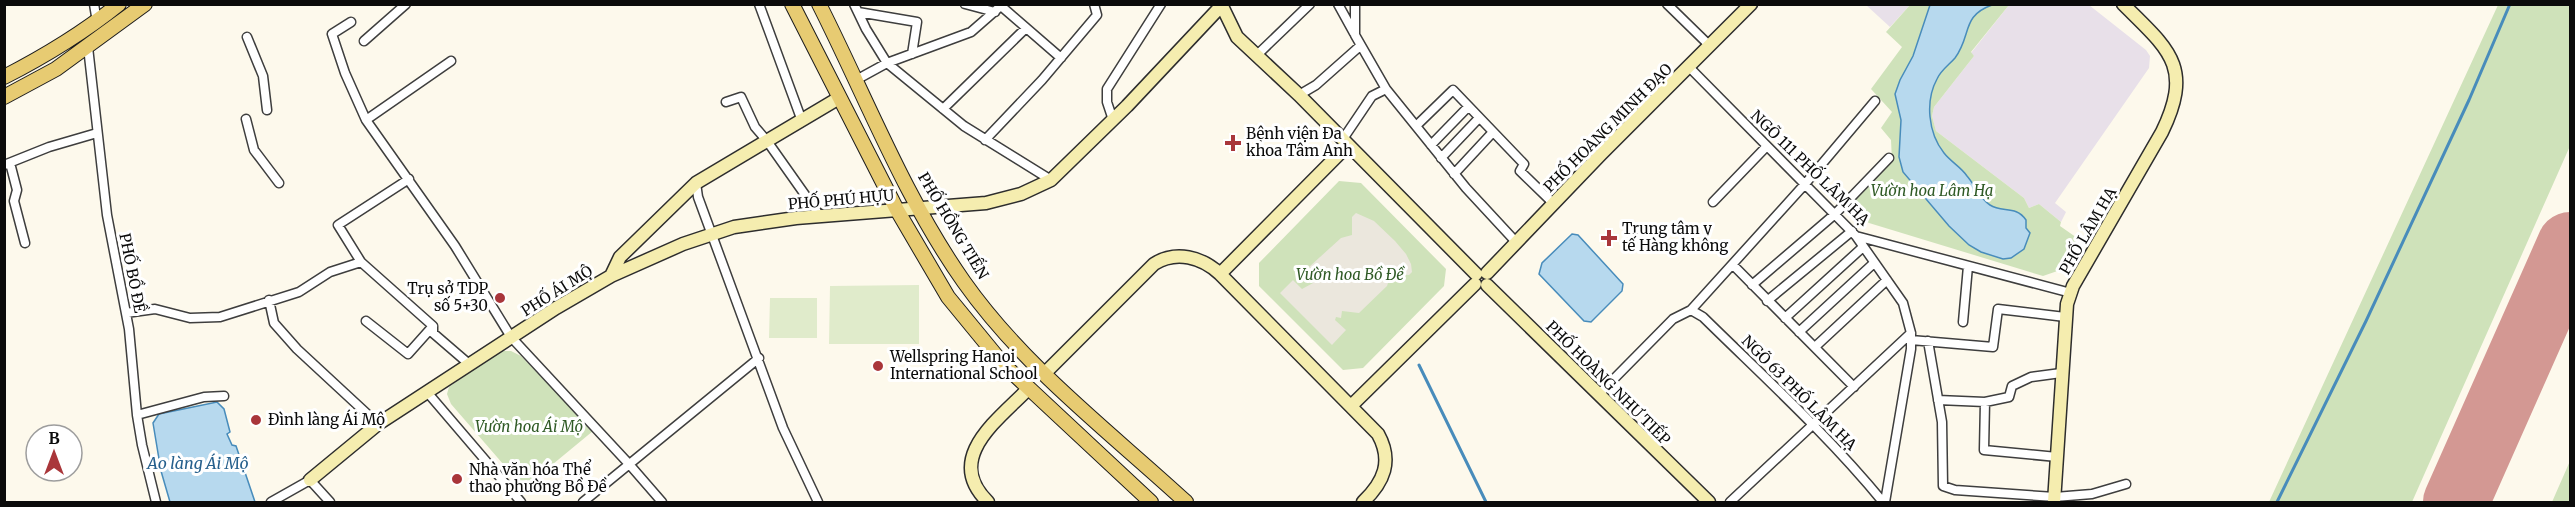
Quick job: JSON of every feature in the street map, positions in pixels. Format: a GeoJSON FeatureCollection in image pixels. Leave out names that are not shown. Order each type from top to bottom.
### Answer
{"type":"FeatureCollection","features":[{"type":"Feature","properties":{"kind":"main road"},"geometry":{"type":"LineString","coordinates":[[4,77],[48,54],[97,22],[119,4]]}},
{"type":"Feature","properties":{"kind":"main road"},"geometry":{"type":"LineString","coordinates":[[4,97],[56,69],[145,4]]}},
{"type":"Feature","properties":{"kind":"main road"},"geometry":{"type":"LineString","coordinates":[[792,4],[897,210],[948,297],[1003,364],[1151,502]]}},
{"type":"Feature","properties":{"kind":"main road","name":"PHỐ HỒNG TIẾN"},"geometry":{"type":"LineString","coordinates":[[819,4],[920,208],[964,282],[1020,349],[1186,502]]}},
{"type":"Feature","properties":{"kind":"street"},"geometry":{"type":"LineString","coordinates":[[94,4],[97,22]]}},
{"type":"Feature","properties":{"kind":"street"},"geometry":{"type":"LineString","coordinates":[[364,40],[406,4]]}},
{"type":"Feature","properties":{"kind":"street"},"geometry":{"type":"LineString","coordinates":[[759,4],[802,121]]}},
{"type":"Feature","properties":{"kind":"street"},"geometry":{"type":"LineString","coordinates":[[965,4],[1000,8],[1061,58]]}},
{"type":"Feature","properties":{"kind":"street"},"geometry":{"type":"LineString","coordinates":[[985,140],[1061,58],[1097,15],[1094,4]]}},
{"type":"Feature","properties":{"kind":"street"},"geometry":{"type":"LineString","coordinates":[[1113,120],[1107,102],[1107,89],[1161,4]]}},
{"type":"Feature","properties":{"kind":"street"},"geometry":{"type":"LineString","coordinates":[[1257,55],[1310,4]]}},
{"type":"Feature","properties":{"kind":"street"},"geometry":{"type":"LineString","coordinates":[[1338,4],[1386,89],[1454,174],[1516,242]]}},
{"type":"Feature","properties":{"kind":"street"},"geometry":{"type":"LineString","coordinates":[[1355,4],[1355,35]]}},
{"type":"Feature","properties":{"kind":"street"},"geometry":{"type":"LineString","coordinates":[[1667,4],[1710,46]]}},
{"type":"Feature","properties":{"kind":"street","name":"PHỐ HOÀNG MINH ĐẠO"},"geometry":{"type":"LineString","coordinates":[[1352,406],[1481,279],[1750,4]]}},
{"type":"Feature","properties":{"kind":"street","name":"PHỐ LÂM HẠ"},"geometry":{"type":"LineString","coordinates":[[2054,500],[2067,304],[2073,286],[2162,132],[2176,99],[2176,72],[2163,43],[2122,4]]}},
{"type":"Feature","properties":{"kind":"street","name":"PHỐ PHÚ HỰU"},"geometry":{"type":"LineString","coordinates":[[611,276],[659,253],[713,233],[745,226],[820,216],[986,203],[1021,194],[1051,180],[1113,120],[1222,5]]}},
{"type":"Feature","properties":{"kind":"street","name":"PHỐ HOÀNG NHƯ TIẾP"},"geometry":{"type":"LineString","coordinates":[[1222,5],[1237,38],[1299,95],[1481,279],[1709,502]]}},
{"type":"Feature","properties":{"kind":"street"},"geometry":{"type":"LineString","coordinates":[[856,8],[917,22],[912,54]]}},
{"type":"Feature","properties":{"kind":"street"},"geometry":{"type":"LineString","coordinates":[[856,8],[886,63],[985,140],[1051,180]]}},
{"type":"Feature","properties":{"kind":"street"},"geometry":{"type":"LineString","coordinates":[[856,80],[886,63],[971,32],[1000,8]]}},
{"type":"Feature","properties":{"kind":"street"},"geometry":{"type":"LineString","coordinates":[[351,22],[332,34],[343,67],[366,120],[466,262],[511,337],[662,502]]}},
{"type":"Feature","properties":{"kind":"street"},"geometry":{"type":"LineString","coordinates":[[943,109],[1026,28]]}},
{"type":"Feature","properties":{"kind":"street"},"geometry":{"type":"LineString","coordinates":[[248,37],[263,76],[267,110]]}},
{"type":"Feature","properties":{"kind":"street"},"geometry":{"type":"LineString","coordinates":[[1299,95],[1316,85],[1360,46]]}},
{"type":"Feature","properties":{"kind":"street","name":"PHỐ BỒ ĐỀ"},"geometry":{"type":"LineString","coordinates":[[88,47],[107,215],[126,313],[137,415],[147,471],[156,502]]}},
{"type":"Feature","properties":{"kind":"street"},"geometry":{"type":"LineString","coordinates":[[366,120],[451,61]]}},
{"type":"Feature","properties":{"kind":"street","name":"NGÕ 111 PHỐ LÂM HẠ"},"geometry":{"type":"LineString","coordinates":[[1689,67],[1854,233],[2071,293]]}},
{"type":"Feature","properties":{"kind":"street"},"geometry":{"type":"LineString","coordinates":[[1220,274],[1346,142],[1372,96],[1386,89]]}},
{"type":"Feature","properties":{"kind":"street"},"geometry":{"type":"LineString","coordinates":[[1417,125],[1452,90],[1524,164],[1520,171],[1554,204]]}},
{"type":"Feature","properties":{"kind":"street"},"geometry":{"type":"LineString","coordinates":[[726,102],[741,97],[755,127],[820,216]]}},
{"type":"Feature","properties":{"kind":"street","name":"PHỐ ÁI MỘ"},"geometry":{"type":"LineString","coordinates":[[310,480],[378,424],[511,337],[611,276],[620,257],[696,183],[839,98]]}},
{"type":"Feature","properties":{"kind":"street"},"geometry":{"type":"LineString","coordinates":[[1598,395],[1672,320],[1691,310],[1805,184],[1875,101]]}},
{"type":"Feature","properties":{"kind":"street"},"geometry":{"type":"LineString","coordinates":[[1431,145],[1468,106]]}},
{"type":"Feature","properties":{"kind":"street"},"geometry":{"type":"LineString","coordinates":[[1441,158],[1479,118]]}},
{"type":"Feature","properties":{"kind":"street"},"geometry":{"type":"LineString","coordinates":[[246,119],[254,150],[279,183]]}},
{"type":"Feature","properties":{"kind":"street"},"geometry":{"type":"LineString","coordinates":[[1454,174],[1493,132]]}},
{"type":"Feature","properties":{"kind":"street"},"geometry":{"type":"LineString","coordinates":[[25,243],[14,201],[17,190],[7,164],[49,147],[97,133]]}},
{"type":"Feature","properties":{"kind":"street"},"geometry":{"type":"LineString","coordinates":[[1713,202],[1766,147]]}},
{"type":"Feature","properties":{"kind":"street"},"geometry":{"type":"LineString","coordinates":[[1752,285],[1835,214],[1888,158]]}},
{"type":"Feature","properties":{"kind":"street"},"geometry":{"type":"LineString","coordinates":[[409,179],[338,225],[361,262],[433,326],[434,333],[469,364]]}},
{"type":"Feature","properties":{"kind":"street"},"geometry":{"type":"LineString","coordinates":[[696,183],[698,197],[783,428],[818,502]]}},
{"type":"Feature","properties":{"kind":"street"},"geometry":{"type":"LineString","coordinates":[[1767,301],[1854,233]]}},
{"type":"Feature","properties":{"kind":"street","name":"NGÕ 63 PHỐ LÂM HẠ"},"geometry":{"type":"LineString","coordinates":[[1854,233],[1903,303],[1911,337],[1884,502]]}},
{"type":"Feature","properties":{"kind":"street"},"geometry":{"type":"LineString","coordinates":[[1785,318],[1863,247]]}},
{"type":"Feature","properties":{"kind":"street"},"geometry":{"type":"LineString","coordinates":[[1045,373],[1159,261],[1176,256],[1202,261],[1220,274],[1378,434],[1386,457],[1383,479],[1364,502]]}},
{"type":"Feature","properties":{"kind":"street"},"geometry":{"type":"LineString","coordinates":[[126,313],[155,309],[190,318],[220,317],[299,292],[330,272],[361,262]]}},
{"type":"Feature","properties":{"kind":"street"},"geometry":{"type":"LineString","coordinates":[[1799,332],[1874,262]]}},
{"type":"Feature","properties":{"kind":"street"},"geometry":{"type":"LineString","coordinates":[[1733,265],[1767,301],[1816,346],[1854,387]]}},
{"type":"Feature","properties":{"kind":"street"},"geometry":{"type":"LineString","coordinates":[[1963,322],[1968,266]]}},
{"type":"Feature","properties":{"kind":"street"},"geometry":{"type":"LineString","coordinates":[[1816,346],[1887,280]]}},
{"type":"Feature","properties":{"kind":"street"},"geometry":{"type":"LineString","coordinates":[[269,300],[274,323],[297,349],[378,424]]}},
{"type":"Feature","properties":{"kind":"street"},"geometry":{"type":"LineString","coordinates":[[1730,502],[1911,337],[1928,341],[1993,347],[1998,309],[2065,317]]}},
{"type":"Feature","properties":{"kind":"street","name":"NGÕ 63 PHỐ LÂM HẠ"},"geometry":{"type":"LineString","coordinates":[[1691,310],[1703,317],[1813,424],[1884,502]]}},
{"type":"Feature","properties":{"kind":"street"},"geometry":{"type":"LineString","coordinates":[[366,321],[408,354],[433,326]]}},
{"type":"Feature","properties":{"kind":"street"},"geometry":{"type":"LineString","coordinates":[[1928,341],[1942,422],[1943,486],[1955,490],[2054,500],[2092,494],[2126,484]]}},
{"type":"Feature","properties":{"kind":"street"},"geometry":{"type":"LineString","coordinates":[[589,501],[629,464],[759,358]]}},
{"type":"Feature","properties":{"kind":"street"},"geometry":{"type":"LineString","coordinates":[[1938,400],[1985,402],[2009,397],[2012,386],[2031,377],[2061,373]]}},
{"type":"Feature","properties":{"kind":"street"},"geometry":{"type":"LineString","coordinates":[[988,502],[972,478],[970,467],[975,447],[1029,388]]}},
{"type":"Feature","properties":{"kind":"street"},"geometry":{"type":"LineString","coordinates":[[427,392],[520,502]]}},
{"type":"Feature","properties":{"kind":"street"},"geometry":{"type":"LineString","coordinates":[[137,415],[204,397],[224,396]]}},
{"type":"Feature","properties":{"kind":"street"},"geometry":{"type":"LineString","coordinates":[[1985,402],[1984,450],[2057,457]]}},
{"type":"Feature","properties":{"kind":"street"},"geometry":{"type":"LineString","coordinates":[[272,502],[310,480],[330,502]]}},
{"type":"Feature","properties":{"kind":"shaded area"},"geometry":{"type":"Polygon","coordinates":[[[1866,5],[1910,5],[1890,27],[1866,5]]]}},
{"type":"Feature","properties":{"kind":"shaded area"},"geometry":{"type":"Polygon","coordinates":[[[2009,5],[2089,5],[2146,50],[2150,56],[2149,68],[2055,203],[2066,212],[2061,222],[2039,204],[2029,208],[2024,198],[1936,131],[1932,116],[1934,107],[1974,56],[1971,53],[2009,5]]]}},
{"type":"Feature","properties":{"kind":"shaded area"},"geometry":{"type":"Polygon","coordinates":[[[1356,213],[1374,221],[1395,241],[1406,254],[1412,272],[1409,275],[1391,274],[1387,286],[1359,313],[1342,311],[1341,318],[1336,317],[1335,320],[1346,330],[1332,345],[1280,293],[1293,280],[1302,289],[1313,283],[1309,267],[1341,238],[1352,235],[1352,217],[1356,213]]]}},
{"type":"Feature","properties":{"kind":"green space","name":"Vườn hoa Lâm Hạ"},"geometry":{"type":"Polygon","coordinates":[[[1910,5],[2009,5],[1971,52],[1974,56],[1934,107],[1932,116],[1936,131],[2024,198],[2029,208],[2039,204],[2061,222],[2060,226],[2080,240],[2066,268],[2043,276],[1869,223],[1857,217],[1847,207],[1892,161],[1891,140],[1881,128],[1892,112],[1871,89],[1902,47],[1886,32],[1910,5]]]}},
{"type":"Feature","properties":{"kind":"green space"},"geometry":{"type":"Polygon","coordinates":[[[2498,5],[2570,5],[2570,146],[2412,502],[2269,502],[2498,5]]]}},
{"type":"Feature","properties":{"kind":"green space","name":"Vườn hoa Bồ Đề"},"geometry":{"type":"Polygon","coordinates":[[[1339,181],[1361,183],[1446,269],[1444,286],[1363,368],[1343,370],[1259,286],[1259,263],[1339,181]]]}},
{"type":"Feature","properties":{"kind":"green space"},"geometry":{"type":"Polygon","coordinates":[[[919,285],[919,344],[829,344],[830,286],[919,285]]]}},
{"type":"Feature","properties":{"kind":"green space"},"geometry":{"type":"Polygon","coordinates":[[[770,298],[817,298],[817,338],[769,338],[770,298]]]}},
{"type":"Feature","properties":{"kind":"green space","name":"Vườn hoa Ái Mộ"},"geometry":{"type":"Polygon","coordinates":[[[499,351],[511,351],[521,356],[593,431],[524,488],[451,404],[447,394],[449,387],[499,351]]]}},
{"type":"Feature","properties":{"kind":"green space"},"geometry":{"type":"Polygon","coordinates":[[[2570,461],[2570,502],[2552,502],[2570,461]]]}},
{"type":"Feature","properties":{"kind":"water"},"geometry":{"type":"Polygon","coordinates":[[[1930,5],[1992,5],[1982,9],[1971,21],[1960,50],[1939,76],[1931,97],[1930,117],[1934,136],[1939,145],[1965,173],[1983,199],[1995,207],[2018,212],[2026,220],[2026,228],[2030,233],[2024,249],[2011,258],[2003,259],[1981,252],[1969,245],[1949,226],[1903,172],[1899,157],[1901,120],[1895,94],[1913,56],[1930,5]]]}},
{"type":"Feature","properties":{"kind":"water"},"geometry":{"type":"Polygon","coordinates":[[[1572,234],[1578,235],[1623,284],[1622,291],[1591,322],[1584,321],[1539,274],[1542,263],[1572,234]]]}},
{"type":"Feature","properties":{"kind":"water","name":"Ao làng Ái Mộ"},"geometry":{"type":"Polygon","coordinates":[[[217,402],[224,409],[230,432],[227,434],[232,445],[236,446],[255,502],[170,502],[161,471],[153,423],[159,414],[217,402]]]}},
{"type":"Feature","properties":{"kind":"waterway"},"geometry":{"type":"LineString","coordinates":[[2277,502],[2366,321],[2469,100],[2510,4]]}},
{"type":"Feature","properties":{"kind":"waterway"},"geometry":{"type":"LineString","coordinates":[[1419,365],[1486,502]]}},
{"type":"Feature","properties":{"kind":"runway"},"geometry":{"type":"LineString","coordinates":[[2456,502],[2570,245]]}},
{"type":"Feature","properties":{"kind":"place","name":"Bệnh viện Đa khoa Tâm Anh"},"geometry":{"type":"Point","coordinates":[1233,143]}},
{"type":"Feature","properties":{"kind":"place","name":"Trung tâm y tế Hàng không"},"geometry":{"type":"Point","coordinates":[1609,238]}},
{"type":"Feature","properties":{"kind":"place","name":"Trụ sở TDP số 5+30"},"geometry":{"type":"Point","coordinates":[500,298]}},
{"type":"Feature","properties":{"kind":"place","name":"Wellspring Hanoi International School"},"geometry":{"type":"Point","coordinates":[878,366]}},
{"type":"Feature","properties":{"kind":"place","name":"Đình làng Ái Mộ"},"geometry":{"type":"Point","coordinates":[256,420]}},
{"type":"Feature","properties":{"kind":"place","name":"Nhà văn hóa Thể thao phường Bồ Đề"},"geometry":{"type":"Point","coordinates":[457,479]}}]}
